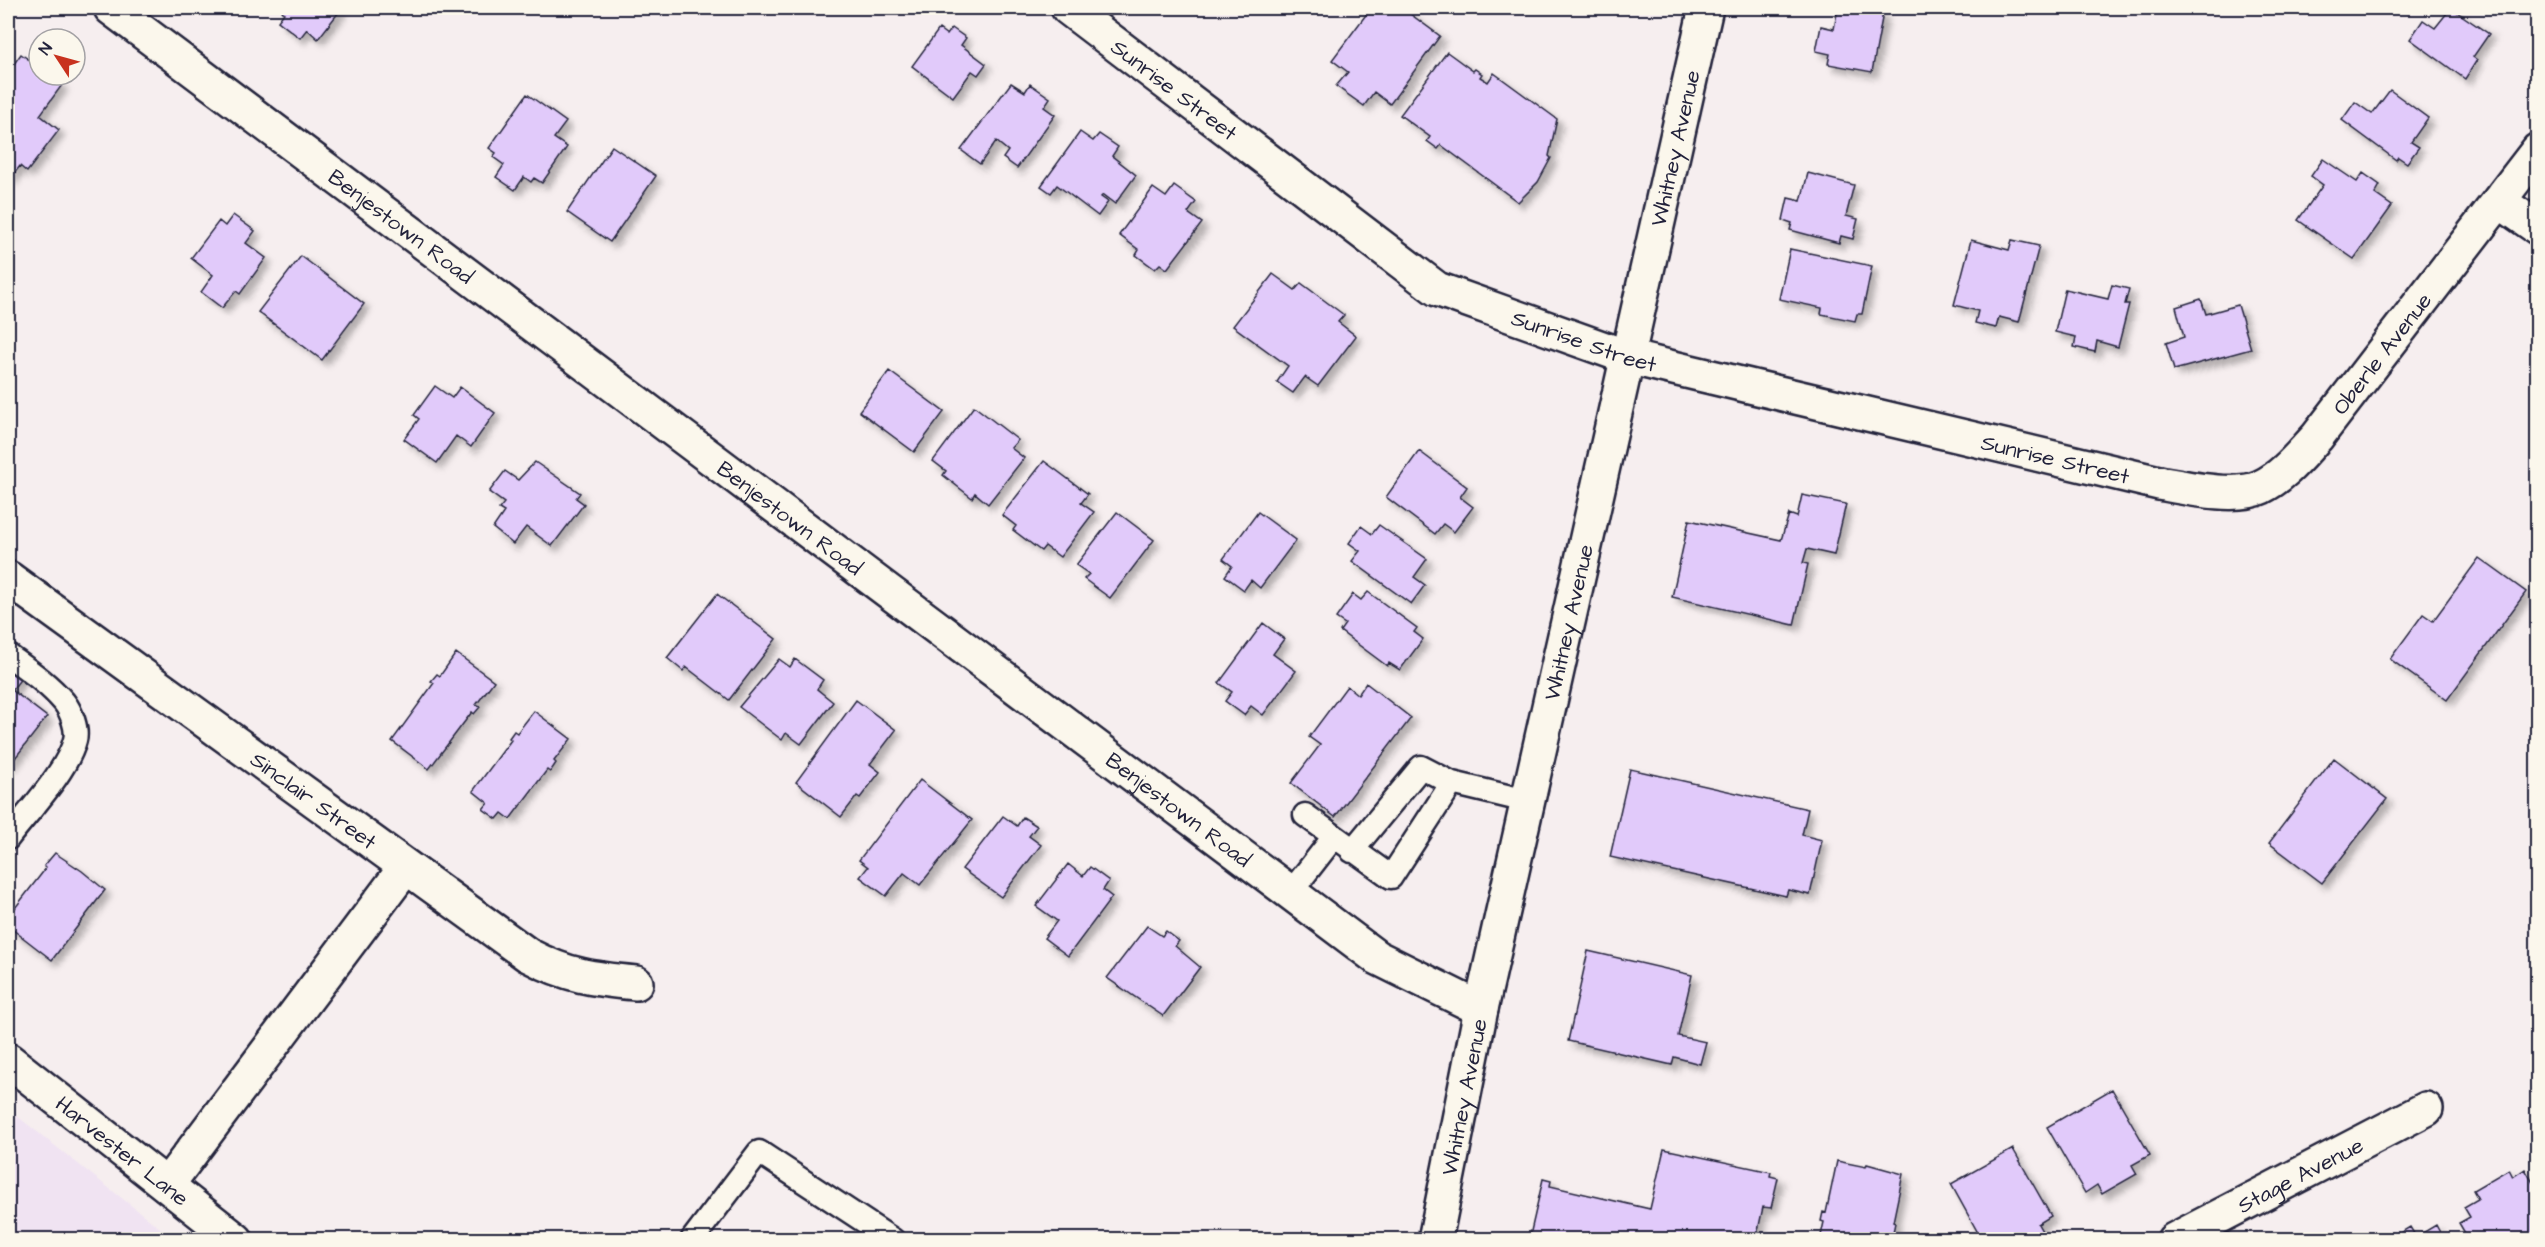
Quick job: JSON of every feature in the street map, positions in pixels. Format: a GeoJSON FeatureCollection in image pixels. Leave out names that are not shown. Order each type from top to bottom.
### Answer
{"type":"FeatureCollection","features":[{"type":"Feature","properties":{"kind":"street","name":"Benjestown Road"},"geometry":{"type":"LineString","coordinates":[[111,8],[1376,957],[1481,1009]]}},
{"type":"Feature","properties":{"kind":"street","name":"Sunrise Street"},"geometry":{"type":"LineString","coordinates":[[1068,8],[1437,290],[1627,357],[2186,488]]}},
{"type":"Feature","properties":{"kind":"street","name":"Whitney Avenue"},"geometry":{"type":"LineString","coordinates":[[1435,1239],[1481,1009],[1706,8]]}},
{"type":"Feature","properties":{"kind":"street","name":"Oberle Avenue"},"geometry":{"type":"LineString","coordinates":[[2186,488],[2224,493],[2260,488],[2288,468],[2317,437],[2538,150]]}},
{"type":"Feature","properties":{"kind":"street"},"geometry":{"type":"LineString","coordinates":[[2499,201],[2538,228]]}},
{"type":"Feature","properties":{"kind":"street","name":"Sinclair Street"},"geometry":{"type":"LineString","coordinates":[[8,578],[528,955],[554,969],[582,978],[636,983]]}},
{"type":"Feature","properties":{"kind":"street"},"geometry":{"type":"LineString","coordinates":[[167,1185],[405,868]]}},
{"type":"Feature","properties":{"kind":"street","name":"Harvester Lane"},"geometry":{"type":"LineString","coordinates":[[8,1060],[236,1239]]}},
{"type":"Feature","properties":{"kind":"street","name":"Stage Avenue"},"geometry":{"type":"LineString","coordinates":[[2174,1239],[2426,1109]]}},
{"type":"Feature","properties":{"kind":"lane"},"geometry":{"type":"LineString","coordinates":[[8,654],[43,681],[65,704],[72,718],[76,738],[68,759],[8,838]]}},
{"type":"Feature","properties":{"kind":"lane"},"geometry":{"type":"LineString","coordinates":[[1352,851],[1421,767],[1452,783],[1527,801]]}},
{"type":"Feature","properties":{"kind":"lane"},"geometry":{"type":"LineString","coordinates":[[1305,815],[1391,877],[1452,783]]}},
{"type":"Feature","properties":{"kind":"lane"},"geometry":{"type":"LineString","coordinates":[[1291,892],[1334,838]]}},
{"type":"Feature","properties":{"kind":"lane"},"geometry":{"type":"LineString","coordinates":[[692,1239],[759,1152],[883,1236]]}},
{"type":"Feature","properties":{"kind":"shaded area"},"geometry":{"type":"Polygon","coordinates":[[[8,1109],[174,1239],[8,1239],[8,1109]]]}},
{"type":"Feature","properties":{"kind":"building"},"geometry":{"type":"Polygon","coordinates":[[[285,8],[342,8],[318,39],[307,29],[300,38],[278,21],[285,8]]]}},
{"type":"Feature","properties":{"kind":"building"},"geometry":{"type":"Polygon","coordinates":[[[1371,8],[1402,8],[1440,36],[1390,104],[1374,92],[1364,106],[1336,86],[1348,72],[1332,60],[1371,8]]]}},
{"type":"Feature","properties":{"kind":"building"},"geometry":{"type":"Polygon","coordinates":[[[1838,8],[1861,8],[1883,13],[1872,72],[1828,64],[1830,54],[1816,51],[1821,26],[1834,29],[1838,8]]]}},
{"type":"Feature","properties":{"kind":"building"},"geometry":{"type":"Polygon","coordinates":[[[2451,8],[2489,34],[2473,57],[2477,60],[2465,79],[2410,39],[2423,20],[2435,28],[2451,8]]]}},
{"type":"Feature","properties":{"kind":"building"},"geometry":{"type":"Polygon","coordinates":[[[952,28],[966,38],[961,45],[986,64],[978,75],[972,71],[953,97],[912,66],[939,29],[947,35],[952,28]]]}},
{"type":"Feature","properties":{"kind":"building"},"geometry":{"type":"Polygon","coordinates":[[[1447,52],[1473,71],[1475,69],[1482,74],[1480,77],[1488,82],[1494,73],[1557,119],[1549,156],[1551,158],[1538,182],[1518,202],[1441,145],[1438,149],[1427,141],[1430,137],[1400,115],[1447,52]]]}},
{"type":"Feature","properties":{"kind":"building"},"geometry":{"type":"Polygon","coordinates":[[[21,54],[27,58],[27,87],[61,87],[40,115],[59,130],[27,172],[20,166],[9,180],[8,72],[21,54]]]}},
{"type":"Feature","properties":{"kind":"building"},"geometry":{"type":"Polygon","coordinates":[[[1011,83],[1025,92],[1030,84],[1050,98],[1044,107],[1055,115],[1017,168],[1003,158],[1008,151],[996,141],[980,164],[961,150],[1011,83]]]}},
{"type":"Feature","properties":{"kind":"building"},"geometry":{"type":"Polygon","coordinates":[[[2390,90],[2428,118],[2411,142],[2419,147],[2407,163],[2398,157],[2396,160],[2342,120],[2355,102],[2372,114],[2390,90]]]}},
{"type":"Feature","properties":{"kind":"building"},"geometry":{"type":"Polygon","coordinates":[[[527,94],[566,122],[554,138],[567,147],[542,183],[534,178],[531,182],[524,177],[515,190],[496,177],[504,165],[493,157],[496,153],[489,148],[527,94]]]}},
{"type":"Feature","properties":{"kind":"building"},"geometry":{"type":"Polygon","coordinates":[[[1080,132],[1093,141],[1099,134],[1118,147],[1112,156],[1136,175],[1115,204],[1103,195],[1101,197],[1108,202],[1098,216],[1057,185],[1051,193],[1041,186],[1080,132]]]}},
{"type":"Feature","properties":{"kind":"building"},"geometry":{"type":"Polygon","coordinates":[[[612,146],[656,176],[610,242],[567,212],[612,146]]]}},
{"type":"Feature","properties":{"kind":"building"},"geometry":{"type":"Polygon","coordinates":[[[2323,159],[2357,182],[2363,173],[2380,185],[2375,194],[2392,206],[2354,259],[2298,220],[2323,185],[2311,176],[2323,159]]]}},
{"type":"Feature","properties":{"kind":"building"},"geometry":{"type":"Polygon","coordinates":[[[1808,173],[1854,185],[1846,216],[1858,219],[1853,239],[1841,236],[1839,243],[1790,230],[1792,223],[1783,220],[1788,198],[1801,201],[1808,173]]]}},
{"type":"Feature","properties":{"kind":"building"},"geometry":{"type":"Polygon","coordinates":[[[1174,186],[1196,202],[1188,213],[1202,223],[1167,269],[1160,264],[1155,269],[1136,255],[1139,250],[1119,235],[1153,188],[1166,197],[1174,186]]]}},
{"type":"Feature","properties":{"kind":"building"},"geometry":{"type":"Polygon","coordinates":[[[233,215],[255,231],[246,243],[266,258],[240,294],[236,291],[222,308],[201,292],[213,275],[191,258],[219,221],[225,226],[233,215]]]}},
{"type":"Feature","properties":{"kind":"building"},"geometry":{"type":"Polygon","coordinates":[[[1971,240],[2009,250],[2012,240],[2039,246],[2019,322],[1999,317],[1996,328],[1975,323],[1978,311],[1954,305],[1971,240]]]}},
{"type":"Feature","properties":{"kind":"building"},"geometry":{"type":"Polygon","coordinates":[[[1790,249],[1872,266],[1862,314],[1857,314],[1855,321],[1821,314],[1822,308],[1779,299],[1790,249]]]}},
{"type":"Feature","properties":{"kind":"building"},"geometry":{"type":"Polygon","coordinates":[[[301,256],[364,304],[322,360],[258,312],[301,256]]]}},
{"type":"Feature","properties":{"kind":"building"},"geometry":{"type":"Polygon","coordinates":[[[1273,274],[1295,290],[1301,283],[1344,315],[1338,322],[1356,336],[1318,386],[1305,377],[1293,393],[1277,382],[1288,366],[1233,326],[1273,274]]]}},
{"type":"Feature","properties":{"kind":"building"},"geometry":{"type":"Polygon","coordinates":[[[2112,285],[2129,289],[2125,304],[2129,304],[2118,347],[2097,341],[2095,352],[2074,347],[2076,337],[2055,332],[2065,289],[2108,299],[2112,285]]]}},
{"type":"Feature","properties":{"kind":"building"},"geometry":{"type":"Polygon","coordinates":[[[2201,299],[2206,314],[2238,305],[2251,349],[2174,370],[2166,343],[2184,337],[2176,307],[2201,299]]]}},
{"type":"Feature","properties":{"kind":"building"},"geometry":{"type":"Polygon","coordinates":[[[889,371],[944,412],[914,452],[859,411],[889,371]]]}},
{"type":"Feature","properties":{"kind":"building"},"geometry":{"type":"Polygon","coordinates":[[[435,386],[452,398],[460,387],[495,413],[471,447],[456,436],[437,463],[404,439],[419,419],[414,415],[435,386]]]}},
{"type":"Feature","properties":{"kind":"building"},"geometry":{"type":"Polygon","coordinates":[[[974,406],[1018,440],[1011,448],[1024,458],[988,504],[975,493],[972,498],[943,475],[946,471],[933,461],[974,406]]]}},
{"type":"Feature","properties":{"kind":"building"},"geometry":{"type":"Polygon","coordinates":[[[1419,451],[1467,487],[1460,497],[1473,507],[1454,532],[1443,524],[1435,534],[1386,497],[1419,451]]]}},
{"type":"Feature","properties":{"kind":"building"},"geometry":{"type":"Polygon","coordinates":[[[1044,461],[1088,494],[1081,503],[1094,512],[1060,557],[1045,546],[1041,551],[1013,530],[1016,526],[1002,515],[1044,461]]]}},
{"type":"Feature","properties":{"kind":"building"},"geometry":{"type":"Polygon","coordinates":[[[535,462],[580,493],[576,498],[584,504],[552,546],[526,527],[513,544],[493,528],[504,512],[499,509],[504,503],[489,492],[505,471],[518,480],[535,462]]]}},
{"type":"Feature","properties":{"kind":"building"},"geometry":{"type":"Polygon","coordinates":[[[1802,495],[1846,504],[1834,555],[1807,549],[1803,563],[1808,564],[1794,625],[1672,597],[1689,520],[1781,540],[1789,514],[1797,517],[1802,495]]]}},
{"type":"Feature","properties":{"kind":"building"},"geometry":{"type":"Polygon","coordinates":[[[1117,512],[1154,540],[1110,598],[1084,579],[1089,574],[1076,565],[1117,512]]]}},
{"type":"Feature","properties":{"kind":"building"},"geometry":{"type":"Polygon","coordinates":[[[1258,512],[1296,540],[1260,588],[1251,580],[1244,590],[1225,576],[1232,566],[1223,559],[1258,512]]]}},
{"type":"Feature","properties":{"kind":"building"},"geometry":{"type":"Polygon","coordinates":[[[1379,525],[1427,559],[1414,577],[1425,585],[1411,604],[1352,561],[1360,551],[1349,543],[1361,526],[1372,534],[1379,525]]]}},
{"type":"Feature","properties":{"kind":"building"},"geometry":{"type":"Polygon","coordinates":[[[2479,558],[2526,592],[2447,700],[2390,659],[2423,614],[2433,621],[2479,558]]]}},
{"type":"Feature","properties":{"kind":"building"},"geometry":{"type":"Polygon","coordinates":[[[1368,592],[1417,628],[1414,632],[1423,639],[1400,670],[1389,663],[1387,666],[1340,631],[1345,624],[1336,618],[1353,594],[1361,600],[1368,592]]]}},
{"type":"Feature","properties":{"kind":"building"},"geometry":{"type":"Polygon","coordinates":[[[717,594],[776,639],[729,700],[686,667],[683,671],[667,658],[717,594]]]}},
{"type":"Feature","properties":{"kind":"building"},"geometry":{"type":"Polygon","coordinates":[[[1263,623],[1284,639],[1273,654],[1296,671],[1263,715],[1251,706],[1244,715],[1225,701],[1232,692],[1219,683],[1263,623]]]}},
{"type":"Feature","properties":{"kind":"building"},"geometry":{"type":"Polygon","coordinates":[[[456,653],[494,681],[476,705],[480,707],[474,714],[472,712],[429,769],[392,741],[434,683],[431,681],[437,674],[440,676],[456,653]]]}},
{"type":"Feature","properties":{"kind":"building"},"geometry":{"type":"Polygon","coordinates":[[[8,659],[25,673],[12,690],[47,717],[8,767],[8,659]]]}},
{"type":"Feature","properties":{"kind":"building"},"geometry":{"type":"Polygon","coordinates":[[[779,659],[790,667],[795,659],[823,680],[817,689],[833,702],[801,744],[786,733],[782,740],[739,707],[779,659]]]}},
{"type":"Feature","properties":{"kind":"building"},"geometry":{"type":"Polygon","coordinates":[[[1366,683],[1411,718],[1335,817],[1291,783],[1320,745],[1309,737],[1347,686],[1358,695],[1366,683]]]}},
{"type":"Feature","properties":{"kind":"building"},"geometry":{"type":"Polygon","coordinates":[[[856,700],[896,730],[870,764],[880,772],[860,798],[857,796],[841,817],[796,782],[856,700]]]}},
{"type":"Feature","properties":{"kind":"building"},"geometry":{"type":"Polygon","coordinates":[[[534,711],[571,739],[554,761],[556,763],[550,772],[547,770],[510,819],[502,813],[497,819],[483,809],[488,803],[473,791],[511,740],[509,738],[514,731],[517,733],[534,711]]]}},
{"type":"Feature","properties":{"kind":"building"},"geometry":{"type":"Polygon","coordinates":[[[2334,758],[2387,799],[2322,883],[2269,843],[2334,758]]]}},
{"type":"Feature","properties":{"kind":"building"},"geometry":{"type":"Polygon","coordinates":[[[1630,769],[1808,809],[1802,835],[1822,840],[1810,895],[1788,890],[1786,896],[1610,857],[1630,769]]]}},
{"type":"Feature","properties":{"kind":"building"},"geometry":{"type":"Polygon","coordinates":[[[920,780],[972,820],[920,885],[904,873],[886,896],[860,877],[868,867],[859,860],[920,780]]]}},
{"type":"Feature","properties":{"kind":"building"},"geometry":{"type":"Polygon","coordinates":[[[1003,816],[1017,826],[1023,817],[1037,826],[1029,836],[1041,845],[1001,897],[962,869],[1003,816]]]}},
{"type":"Feature","properties":{"kind":"building"},"geometry":{"type":"Polygon","coordinates":[[[55,853],[105,890],[52,960],[8,926],[8,917],[55,853]]]}},
{"type":"Feature","properties":{"kind":"building"},"geometry":{"type":"Polygon","coordinates":[[[1068,864],[1083,876],[1090,867],[1109,881],[1103,890],[1112,897],[1068,956],[1044,938],[1057,921],[1036,906],[1068,864]]]}},
{"type":"Feature","properties":{"kind":"building"},"geometry":{"type":"Polygon","coordinates":[[[1147,926],[1162,936],[1166,931],[1179,941],[1175,946],[1200,967],[1163,1016],[1107,978],[1147,926]]]}},
{"type":"Feature","properties":{"kind":"building"},"geometry":{"type":"Polygon","coordinates":[[[1588,951],[1692,975],[1678,1036],[1706,1042],[1700,1064],[1674,1057],[1672,1065],[1568,1041],[1588,951]]]}},
{"type":"Feature","properties":{"kind":"building"},"geometry":{"type":"Polygon","coordinates":[[[2112,1089],[2150,1155],[2132,1165],[2137,1174],[2102,1194],[2097,1185],[2085,1193],[2047,1127],[2112,1089]]]}},
{"type":"Feature","properties":{"kind":"building"},"geometry":{"type":"Polygon","coordinates":[[[1664,1149],[1771,1172],[1770,1176],[1778,1178],[1771,1208],[1763,1207],[1756,1240],[1529,1240],[1543,1179],[1551,1181],[1550,1186],[1650,1209],[1664,1149]]]}},
{"type":"Feature","properties":{"kind":"building"},"geometry":{"type":"Polygon","coordinates":[[[2013,1149],[2051,1216],[2038,1224],[2043,1233],[2031,1240],[1982,1240],[1951,1184],[2013,1149]]]}},
{"type":"Feature","properties":{"kind":"building"},"geometry":{"type":"Polygon","coordinates":[[[1837,1161],[1866,1167],[1867,1164],[1903,1174],[1893,1222],[1895,1223],[1892,1237],[1889,1240],[1820,1240],[1824,1222],[1821,1221],[1823,1212],[1826,1213],[1837,1161]]]}},
{"type":"Feature","properties":{"kind":"building"},"geometry":{"type":"Polygon","coordinates":[[[2509,1169],[2513,1177],[2525,1169],[2535,1186],[2538,1184],[2538,1240],[2483,1240],[2481,1236],[2469,1240],[2459,1223],[2470,1217],[2464,1207],[2478,1199],[2473,1190],[2509,1169]]]}},
{"type":"Feature","properties":{"kind":"building"},"geometry":{"type":"Polygon","coordinates":[[[2436,1225],[2444,1240],[2388,1240],[2410,1227],[2416,1237],[2436,1225]]]}},
{"type":"Feature","properties":{"kind":"railway"},"geometry":{"type":"LineString","coordinates":[[8,1237],[22,1240]]}}]}
